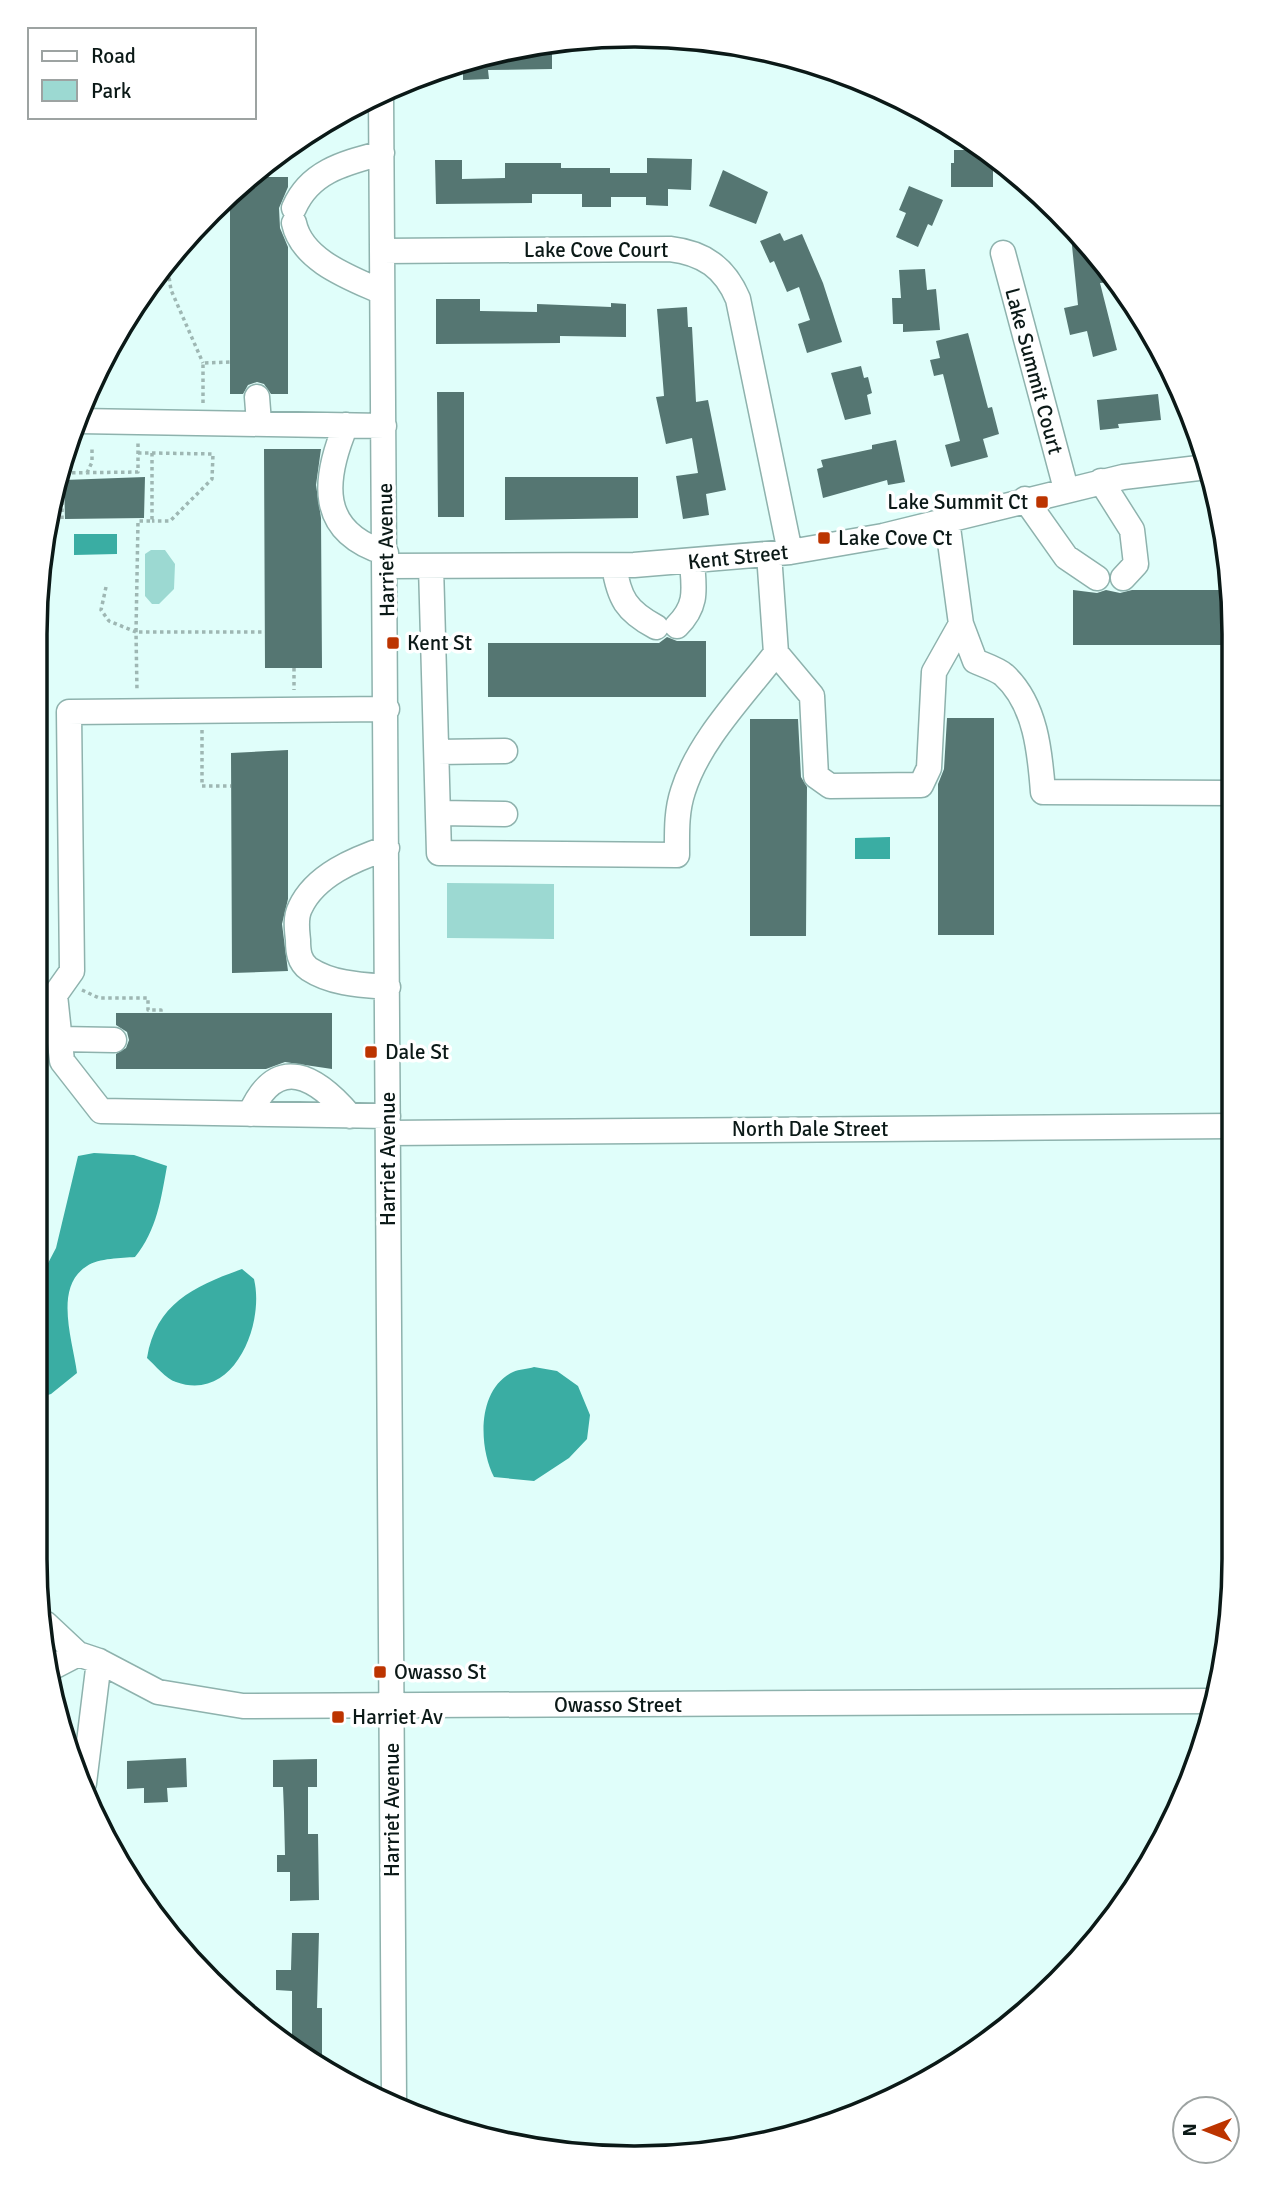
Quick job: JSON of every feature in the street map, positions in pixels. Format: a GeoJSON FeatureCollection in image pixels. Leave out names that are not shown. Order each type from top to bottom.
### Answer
{"type":"FeatureCollection","features":[{"type":"Feature","properties":{"kind":"street","name":"Harriet Avenue"},"geometry":{"type":"LineString","coordinates":[[381,105],[394,2094]]}},
{"type":"Feature","properties":{"kind":"street"},"geometry":{"type":"LineString","coordinates":[[382,153],[323,173],[310,182],[294,216],[304,246],[329,267],[382,292]]}},
{"type":"Feature","properties":{"kind":"street","name":"Lake Cove Court"},"geometry":{"type":"LineString","coordinates":[[382,251],[670,249],[706,258],[721,270],[738,299],[779,553],[776,653]]}},
{"type":"Feature","properties":{"kind":"street","name":"Lake Summit Court"},"geometry":{"type":"LineString","coordinates":[[1003,253],[1066,489]]}},
{"type":"Feature","properties":{"kind":"street"},"geometry":{"type":"LineString","coordinates":[[257,397],[259,423]]}},
{"type":"Feature","properties":{"kind":"street"},"geometry":{"type":"LineString","coordinates":[[88,421],[384,426]]}},
{"type":"Feature","properties":{"kind":"street"},"geometry":{"type":"LineString","coordinates":[[346,425],[330,472],[329,497],[339,524],[351,537],[386,560]]}},
{"type":"Feature","properties":{"kind":"street","name":"Kent Street"},"geometry":{"type":"LineString","coordinates":[[386,560],[432,566],[614,566],[692,562],[779,553],[947,520],[1101,481],[1198,468]]}},
{"type":"Feature","properties":{"kind":"street"},"geometry":{"type":"LineString","coordinates":[[1101,481],[1132,530],[1136,564],[1123,578]]}},
{"type":"Feature","properties":{"kind":"street"},"geometry":{"type":"LineString","coordinates":[[1025,499],[1066,556],[1097,578]]}},
{"type":"Feature","properties":{"kind":"street"},"geometry":{"type":"LineString","coordinates":[[947,520],[961,624],[975,661],[1004,675],[1028,707],[1040,754],[1043,792],[1222,793]]}},
{"type":"Feature","properties":{"kind":"street"},"geometry":{"type":"LineString","coordinates":[[614,566],[618,593],[636,616],[666,626],[690,614],[694,592],[692,562]]}},
{"type":"Feature","properties":{"kind":"street"},"geometry":{"type":"LineString","coordinates":[[432,566],[439,853],[677,855],[677,814],[683,789],[708,743],[776,653],[812,696],[816,776],[830,786],[921,785],[929,768],[934,672],[961,624]]}},
{"type":"Feature","properties":{"kind":"street"},"geometry":{"type":"LineString","coordinates":[[114,1040],[60,1039],[55,995],[72,971],[69,712],[387,709]]}},
{"type":"Feature","properties":{"kind":"street"},"geometry":{"type":"LineString","coordinates":[[437,752],[505,751]]}},
{"type":"Feature","properties":{"kind":"street"},"geometry":{"type":"LineString","coordinates":[[439,813],[505,814]]}},
{"type":"Feature","properties":{"kind":"street"},"geometry":{"type":"LineString","coordinates":[[387,848],[354,860],[325,879],[309,894],[299,909],[297,919],[298,954],[306,967],[346,983],[387,987]]}},
{"type":"Feature","properties":{"kind":"street","name":"North Dale Street"},"geometry":{"type":"LineString","coordinates":[[60,1039],[62,1061],[101,1111],[350,1116],[388,1125],[1222,1126]]}},
{"type":"Feature","properties":{"kind":"street"},"geometry":{"type":"LineString","coordinates":[[250,1114],[265,1088],[283,1077],[302,1076],[330,1092],[350,1116]]}},
{"type":"Feature","properties":{"kind":"street","name":"Owasso Street"},"geometry":{"type":"LineString","coordinates":[[51,1628],[89,1657],[158,1692],[243,1706],[1204,1702]]}},
{"type":"Feature","properties":{"kind":"street"},"geometry":{"type":"LineString","coordinates":[[58,1666],[89,1657],[85,1764]]}},
{"type":"Feature","properties":{"kind":"path"},"geometry":{"type":"LineString","coordinates":[[169,276],[172,290],[203,363],[202,422]]}},
{"type":"Feature","properties":{"kind":"path"},"geometry":{"type":"LineString","coordinates":[[203,363],[230,362]]}},
{"type":"Feature","properties":{"kind":"path"},"geometry":{"type":"LineString","coordinates":[[70,473],[138,472],[138,421]]}},
{"type":"Feature","properties":{"kind":"path"},"geometry":{"type":"LineString","coordinates":[[87,473],[92,449]]}},
{"type":"Feature","properties":{"kind":"path"},"geometry":{"type":"LineString","coordinates":[[137,711],[138,521],[170,521],[212,479],[213,454],[138,453]]}},
{"type":"Feature","properties":{"kind":"path"},"geometry":{"type":"LineString","coordinates":[[152,453],[152,521]]}},
{"type":"Feature","properties":{"kind":"path"},"geometry":{"type":"LineString","coordinates":[[62,506],[62,519]]}},
{"type":"Feature","properties":{"kind":"path"},"geometry":{"type":"LineString","coordinates":[[106,587],[101,610],[109,621],[136,632],[265,632]]}},
{"type":"Feature","properties":{"kind":"path"},"geometry":{"type":"LineString","coordinates":[[202,710],[202,786],[231,786]]}},
{"type":"Feature","properties":{"kind":"path"},"geometry":{"type":"LineString","coordinates":[[64,982],[99,998],[148,998],[148,1010],[161,1010],[161,1013]]}},
{"type":"Feature","properties":{"kind":"green space"},"geometry":{"type":"Polygon","coordinates":[[[151,550],[165,550],[175,564],[174,589],[159,604],[152,604],[145,596],[145,554],[151,550]]]}},
{"type":"Feature","properties":{"kind":"green space"},"geometry":{"type":"Polygon","coordinates":[[[447,883],[554,884],[554,939],[447,938],[447,883]]]}},
{"type":"Feature","properties":{"kind":"shaded area"},"geometry":{"type":"Polygon","coordinates":[[[74,534],[117,534],[117,554],[74,555],[74,534]]]}},
{"type":"Feature","properties":{"kind":"shaded area"},"geometry":{"type":"Polygon","coordinates":[[[890,837],[890,859],[855,859],[855,838],[890,837]]]}},
{"type":"Feature","properties":{"kind":"shaded area"},"geometry":{"type":"Polygon","coordinates":[[[94,1153],[134,1155],[167,1166],[153,1225],[135,1257],[98,1261],[77,1275],[71,1287],[68,1315],[77,1373],[47,1395],[47,1265],[56,1248],[78,1156],[94,1153]]]}},
{"type":"Feature","properties":{"kind":"shaded area"},"geometry":{"type":"Polygon","coordinates":[[[242,1269],[254,1279],[256,1297],[255,1317],[241,1355],[229,1371],[214,1381],[196,1385],[168,1378],[147,1358],[159,1323],[180,1299],[209,1282],[242,1269]]]}},
{"type":"Feature","properties":{"kind":"shaded area"},"geometry":{"type":"Polygon","coordinates":[[[534,1367],[557,1371],[578,1386],[590,1415],[587,1439],[569,1458],[534,1481],[494,1477],[485,1451],[484,1420],[487,1405],[501,1380],[515,1371],[534,1367]]]}},
{"type":"Feature","properties":{"kind":"building"},"geometry":{"type":"Polygon","coordinates":[[[552,53],[552,69],[488,70],[489,79],[463,80],[463,73],[552,53]]]}},
{"type":"Feature","properties":{"kind":"building"},"geometry":{"type":"Polygon","coordinates":[[[954,150],[965,150],[993,170],[993,187],[951,187],[954,150]]]}},
{"type":"Feature","properties":{"kind":"building"},"geometry":{"type":"Polygon","coordinates":[[[647,158],[692,159],[691,190],[668,189],[668,206],[646,205],[646,197],[611,197],[611,207],[582,207],[582,194],[532,194],[532,203],[436,204],[435,160],[462,160],[462,179],[505,178],[505,163],[561,163],[561,168],[610,168],[610,173],[647,173],[647,158]]]}},
{"type":"Feature","properties":{"kind":"building"},"geometry":{"type":"Polygon","coordinates":[[[723,170],[768,192],[756,224],[709,206],[723,170]]]}},
{"type":"Feature","properties":{"kind":"building"},"geometry":{"type":"Polygon","coordinates":[[[267,177],[288,177],[288,187],[279,208],[280,228],[288,247],[288,394],[271,394],[264,384],[257,382],[248,385],[243,394],[230,394],[230,209],[267,177]]]}},
{"type":"Feature","properties":{"kind":"building"},"geometry":{"type":"Polygon","coordinates":[[[909,186],[943,200],[932,226],[928,224],[918,247],[896,237],[906,213],[899,210],[909,186]]]}},
{"type":"Feature","properties":{"kind":"building"},"geometry":{"type":"Polygon","coordinates":[[[780,233],[784,241],[802,234],[823,283],[842,342],[807,353],[798,324],[810,320],[799,287],[787,292],[774,261],[770,263],[760,241],[780,233]]]}},
{"type":"Feature","properties":{"kind":"building"},"geometry":{"type":"Polygon","coordinates":[[[1072,242],[1104,283],[1100,283],[1117,350],[1093,357],[1087,331],[1070,335],[1064,308],[1078,305],[1072,242]]]}},
{"type":"Feature","properties":{"kind":"building"},"geometry":{"type":"Polygon","coordinates":[[[925,269],[927,290],[936,289],[940,330],[903,332],[903,324],[893,324],[892,298],[901,298],[899,270],[925,269]]]}},
{"type":"Feature","properties":{"kind":"building"},"geometry":{"type":"Polygon","coordinates":[[[436,299],[480,299],[480,311],[537,312],[537,304],[611,307],[611,303],[626,304],[626,337],[560,336],[560,343],[436,344],[436,299]]]}},
{"type":"Feature","properties":{"kind":"building"},"geometry":{"type":"Polygon","coordinates":[[[687,307],[688,327],[692,327],[696,402],[708,400],[726,490],[706,494],[709,515],[683,519],[676,476],[698,473],[692,438],[666,444],[656,397],[664,396],[657,309],[687,307]]]}},
{"type":"Feature","properties":{"kind":"building"},"geometry":{"type":"Polygon","coordinates":[[[968,333],[988,408],[992,407],[999,434],[983,439],[988,457],[951,467],[945,445],[960,441],[943,374],[934,376],[930,360],[940,358],[936,341],[968,333]]]}},
{"type":"Feature","properties":{"kind":"building"},"geometry":{"type":"Polygon","coordinates":[[[861,366],[864,378],[868,377],[872,393],[867,395],[871,414],[845,420],[831,373],[861,366]]]}},
{"type":"Feature","properties":{"kind":"building"},"geometry":{"type":"Polygon","coordinates":[[[437,392],[464,392],[464,517],[438,517],[437,392]]]}},
{"type":"Feature","properties":{"kind":"building"},"geometry":{"type":"Polygon","coordinates":[[[1158,394],[1161,420],[1118,424],[1119,428],[1100,430],[1097,400],[1158,394]]]}},
{"type":"Feature","properties":{"kind":"building"},"geometry":{"type":"Polygon","coordinates":[[[896,440],[905,482],[888,485],[887,480],[823,498],[817,469],[823,467],[821,460],[872,449],[872,445],[896,440]]]}},
{"type":"Feature","properties":{"kind":"building"},"geometry":{"type":"Polygon","coordinates":[[[264,449],[321,449],[316,485],[321,518],[322,668],[265,668],[264,449]]]}},
{"type":"Feature","properties":{"kind":"building"},"geometry":{"type":"Polygon","coordinates":[[[145,477],[144,518],[65,519],[64,495],[68,480],[145,477]]]}},
{"type":"Feature","properties":{"kind":"building"},"geometry":{"type":"Polygon","coordinates":[[[505,477],[638,477],[638,518],[505,520],[505,477]]]}},
{"type":"Feature","properties":{"kind":"building"},"geometry":{"type":"Polygon","coordinates":[[[1073,590],[1097,593],[1106,590],[1120,593],[1132,590],[1220,590],[1222,645],[1073,645],[1073,590]]]}},
{"type":"Feature","properties":{"kind":"building"},"geometry":{"type":"Polygon","coordinates":[[[667,637],[677,641],[706,641],[706,697],[488,697],[488,643],[659,643],[667,637]]]}},
{"type":"Feature","properties":{"kind":"building"},"geometry":{"type":"Polygon","coordinates":[[[947,718],[994,718],[994,935],[938,935],[938,784],[944,769],[947,718]]]}},
{"type":"Feature","properties":{"kind":"building"},"geometry":{"type":"Polygon","coordinates":[[[750,719],[798,719],[801,777],[807,787],[806,936],[750,936],[750,719]]]}},
{"type":"Feature","properties":{"kind":"building"},"geometry":{"type":"Polygon","coordinates":[[[288,750],[288,899],[282,924],[288,971],[232,973],[231,753],[288,750]]]}},
{"type":"Feature","properties":{"kind":"building"},"geometry":{"type":"Polygon","coordinates":[[[116,1013],[332,1013],[332,1069],[285,1062],[266,1069],[116,1069],[116,1054],[126,1048],[129,1040],[127,1032],[116,1025],[116,1013]]]}},
{"type":"Feature","properties":{"kind":"building"},"geometry":{"type":"Polygon","coordinates":[[[186,1758],[187,1787],[167,1788],[168,1802],[144,1803],[144,1788],[127,1789],[127,1761],[186,1758]]]}},
{"type":"Feature","properties":{"kind":"building"},"geometry":{"type":"Polygon","coordinates":[[[317,1759],[317,1787],[308,1787],[308,1834],[318,1834],[319,1900],[290,1901],[290,1872],[277,1872],[277,1855],[285,1855],[284,1812],[283,1787],[273,1787],[273,1760],[317,1759]]]}},
{"type":"Feature","properties":{"kind":"building"},"geometry":{"type":"Polygon","coordinates":[[[292,1933],[319,1933],[317,2008],[322,2008],[322,2055],[292,2035],[292,1991],[276,1990],[276,1970],[291,1970],[292,1933]]]}},
{"type":"Feature","properties":{"kind":"place","name":"Lake Summit Ct"},"geometry":{"type":"Point","coordinates":[1042,502]}},
{"type":"Feature","properties":{"kind":"place","name":"Lake Cove Ct"},"geometry":{"type":"Point","coordinates":[824,538]}},
{"type":"Feature","properties":{"kind":"place","name":"Kent St"},"geometry":{"type":"Point","coordinates":[393,643]}},
{"type":"Feature","properties":{"kind":"place","name":"Dale St"},"geometry":{"type":"Point","coordinates":[371,1052]}},
{"type":"Feature","properties":{"kind":"place","name":"Owasso St"},"geometry":{"type":"Point","coordinates":[380,1672]}},
{"type":"Feature","properties":{"kind":"place","name":"Harriet Av"},"geometry":{"type":"Point","coordinates":[338,1717]}}]}
